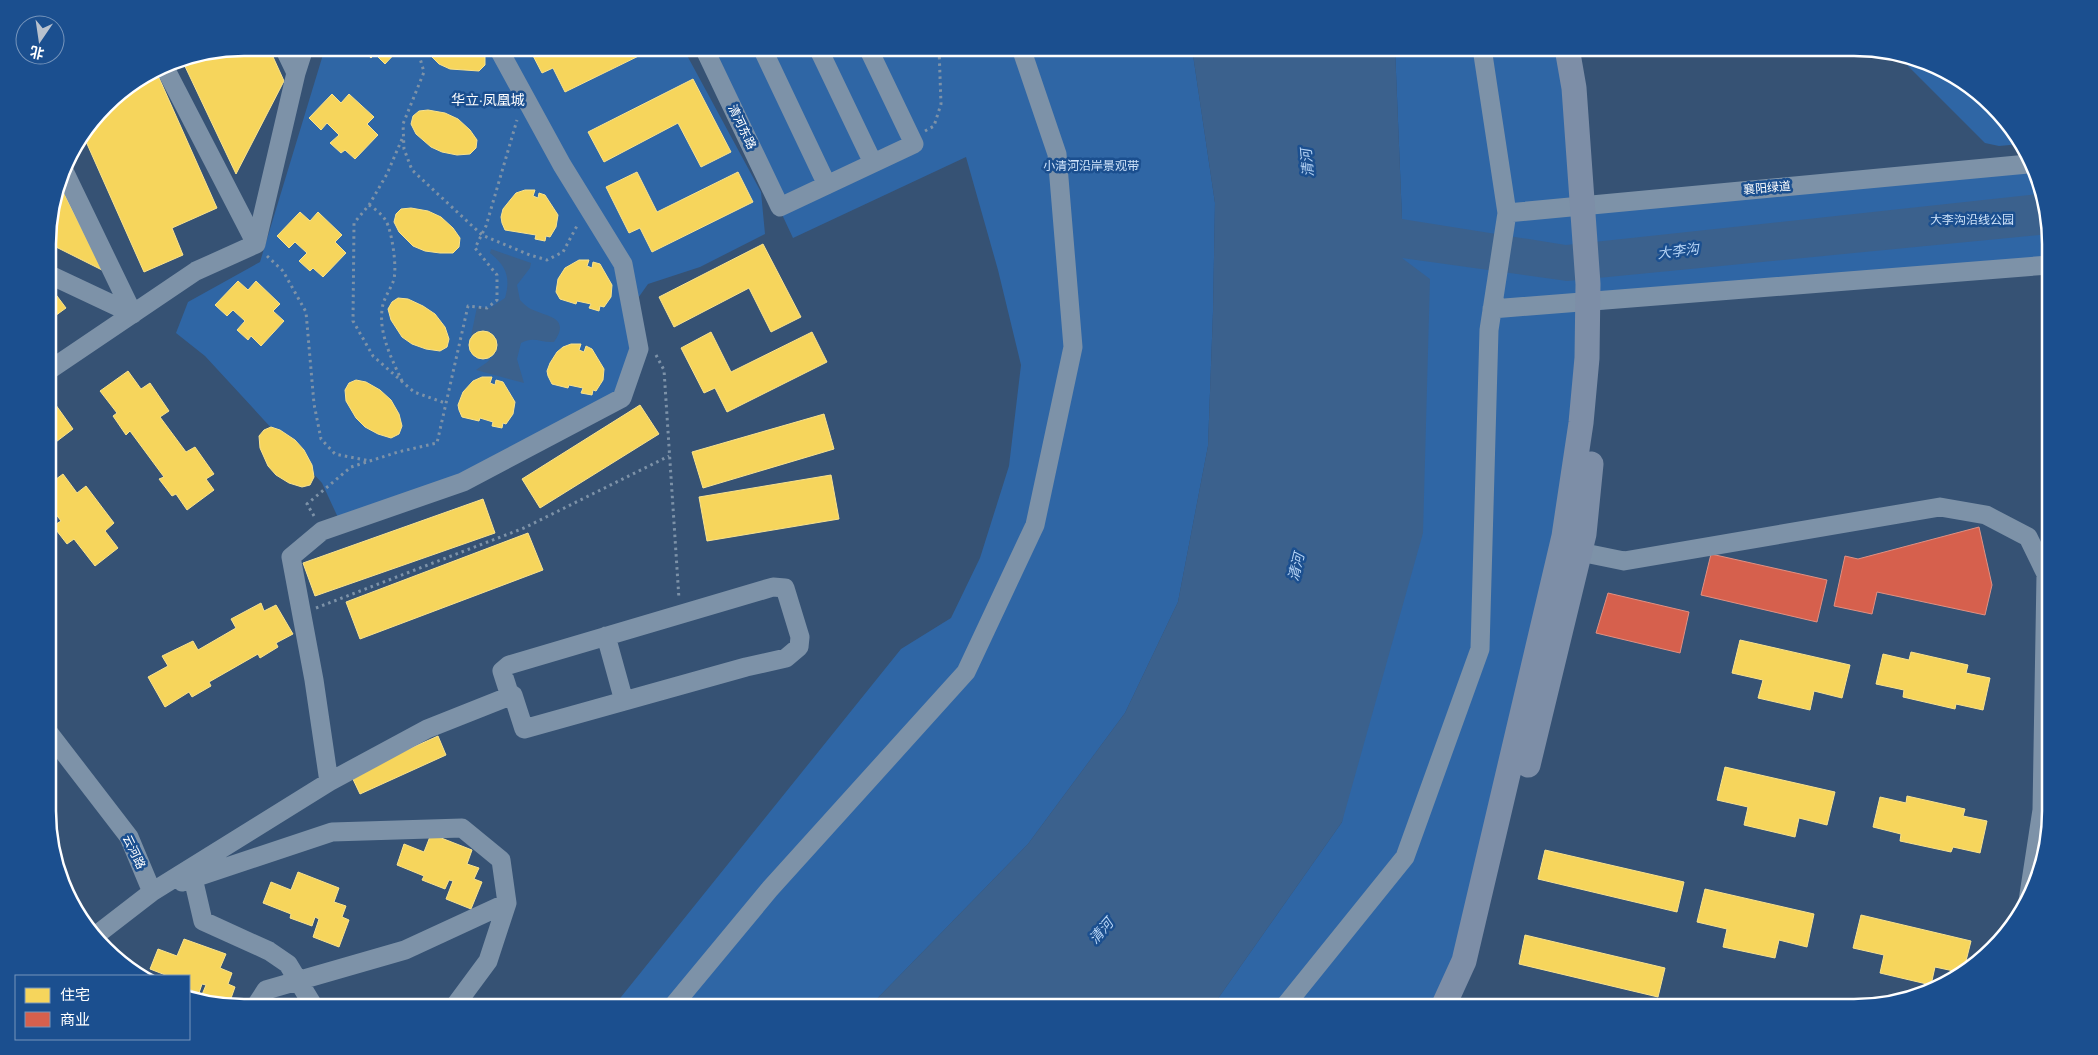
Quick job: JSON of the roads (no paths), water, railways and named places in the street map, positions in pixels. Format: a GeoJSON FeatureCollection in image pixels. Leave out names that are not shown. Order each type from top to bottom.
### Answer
{"type":"FeatureCollection","features":[{"type":"Feature","properties":{"kind":"main road"},"geometry":{"type":"LineString","coordinates":[[1568,56],[1591,210]]}},
{"type":"Feature","properties":{"kind":"main road"},"geometry":{"type":"LineString","coordinates":[[1464,999],[1479,964],[1584,534],[1601,349],[1595,294],[1591,210],[1592,113],[1584,56]]}},
{"type":"Feature","properties":{"kind":"main road"},"geometry":{"type":"LineString","coordinates":[[1447,999],[1464,961],[1564,536],[1581,422],[1595,294]]}},
{"type":"Feature","properties":{"kind":"street"},"geometry":{"type":"LineString","coordinates":[[288,56],[296,73]]}},
{"type":"Feature","properties":{"kind":"street"},"geometry":{"type":"LineString","coordinates":[[256,244],[301,56]]}},
{"type":"Feature","properties":{"kind":"street"},"geometry":{"type":"LineString","coordinates":[[329,782],[314,680],[291,557],[322,531],[463,482],[622,398],[639,349],[623,264],[562,165],[502,56]]}},
{"type":"Feature","properties":{"kind":"street","name":"清河东路"},"geometry":{"type":"LineString","coordinates":[[708,56],[780,207],[827,185]]}},
{"type":"Feature","properties":{"kind":"street"},"geometry":{"type":"LineString","coordinates":[[766,56],[827,185],[914,144],[872,56]]}},
{"type":"Feature","properties":{"kind":"street"},"geometry":{"type":"LineString","coordinates":[[822,56],[873,164]]}},
{"type":"Feature","properties":{"kind":"street"},"geometry":{"type":"LineString","coordinates":[[679,999],[769,890],[966,672],[1035,525],[1073,347],[1057,154],[1024,56]]}},
{"type":"Feature","properties":{"kind":"street"},"geometry":{"type":"LineString","coordinates":[[1290,999],[1405,857],[1480,649],[1489,330],[1506,220],[1483,56]]}},
{"type":"Feature","properties":{"kind":"street"},"geometry":{"type":"LineString","coordinates":[[168,73],[256,244]]}},
{"type":"Feature","properties":{"kind":"street","name":"襄阳绿道"},"geometry":{"type":"LineString","coordinates":[[1506,220],[2023,164]]}},
{"type":"Feature","properties":{"kind":"street"},"geometry":{"type":"LineString","coordinates":[[68,179],[133,314]]}},
{"type":"Feature","properties":{"kind":"street"},"geometry":{"type":"LineString","coordinates":[[56,367],[196,271],[256,244]]}},
{"type":"Feature","properties":{"kind":"street"},"geometry":{"type":"LineString","coordinates":[[1492,304],[1595,294],[2042,265]]}},
{"type":"Feature","properties":{"kind":"street"},"geometry":{"type":"LineString","coordinates":[[56,278],[133,314]]}},
{"type":"Feature","properties":{"kind":"street"},"geometry":{"type":"LineString","coordinates":[[1580,552],[1624,560],[1940,506],[1986,515],[2028,537],[2042,566]]}},
{"type":"Feature","properties":{"kind":"street"},"geometry":{"type":"LineString","coordinates":[[100,932],[152,892],[329,782],[427,729],[513,695],[524,729],[746,667],[786,658],[799,648],[800,638],[785,588],[773,587],[509,665],[502,670],[510,696]]}},
{"type":"Feature","properties":{"kind":"street"},"geometry":{"type":"LineString","coordinates":[[606,636],[624,701]]}},
{"type":"Feature","properties":{"kind":"street","name":"云河路"},"geometry":{"type":"LineString","coordinates":[[56,742],[128,837],[152,892]]}},
{"type":"Feature","properties":{"kind":"street"},"geometry":{"type":"LineString","coordinates":[[2034,865],[2042,810]]}},
{"type":"Feature","properties":{"kind":"street"},"geometry":{"type":"LineString","coordinates":[[152,892],[332,832],[462,828],[501,860],[507,903],[488,961],[461,999]]}},
{"type":"Feature","properties":{"kind":"street"},"geometry":{"type":"LineString","coordinates":[[193,878],[203,921],[269,951],[288,964],[309,999]]}},
{"type":"Feature","properties":{"kind":"street"},"geometry":{"type":"LineString","coordinates":[[260,999],[266,990],[406,950],[507,903]]}},
{"type":"Feature","properties":{"kind":"water"},"geometry":{"type":"Polygon","coordinates":[[[1193,56],[1395,56],[1402,219],[1566,245],[2035,194],[2041,235],[1567,281],[1402,258],[1430,279],[1423,533],[1342,822],[1218,999],[877,999],[1028,844],[1125,713],[1178,602],[1208,446],[1215,203],[1193,56]]]}},
{"type":"Feature","properties":{"kind":"water"},"geometry":{"type":"Polygon","coordinates":[[[491,249],[531,263],[530,268],[517,285],[520,300],[529,308],[554,319],[560,327],[554,342],[530,340],[521,343],[517,359],[524,383],[476,370],[493,357],[497,348],[496,338],[493,334],[483,332],[471,336],[477,307],[490,308],[505,298],[507,291],[506,272],[490,253],[491,249]]]}},
{"type":"Feature","properties":{"kind":"district","name":"华立·凤凰城"},"geometry":{"type":"Point","coordinates":[488,100]}},
{"type":"Feature","properties":{"kind":"water label","name":"清河"},"geometry":{"type":"Point","coordinates":[1307,163]}},
{"type":"Feature","properties":{"kind":"water label","name":"大李沟"},"geometry":{"type":"Point","coordinates":[1678,251]}},
{"type":"Feature","properties":{"kind":"water label","name":"清河"},"geometry":{"type":"Point","coordinates":[1296,567]}},
{"type":"Feature","properties":{"kind":"water label","name":"清河"},"geometry":{"type":"Point","coordinates":[1101,931]}},
{"type":"Feature","properties":{"kind":"park label","name":"小清河沿岸景观带"},"geometry":{"type":"Point","coordinates":[1091,166]}},
{"type":"Feature","properties":{"kind":"park label","name":"大李沟沿线公园"},"geometry":{"type":"Point","coordinates":[1972,220]}}]}
